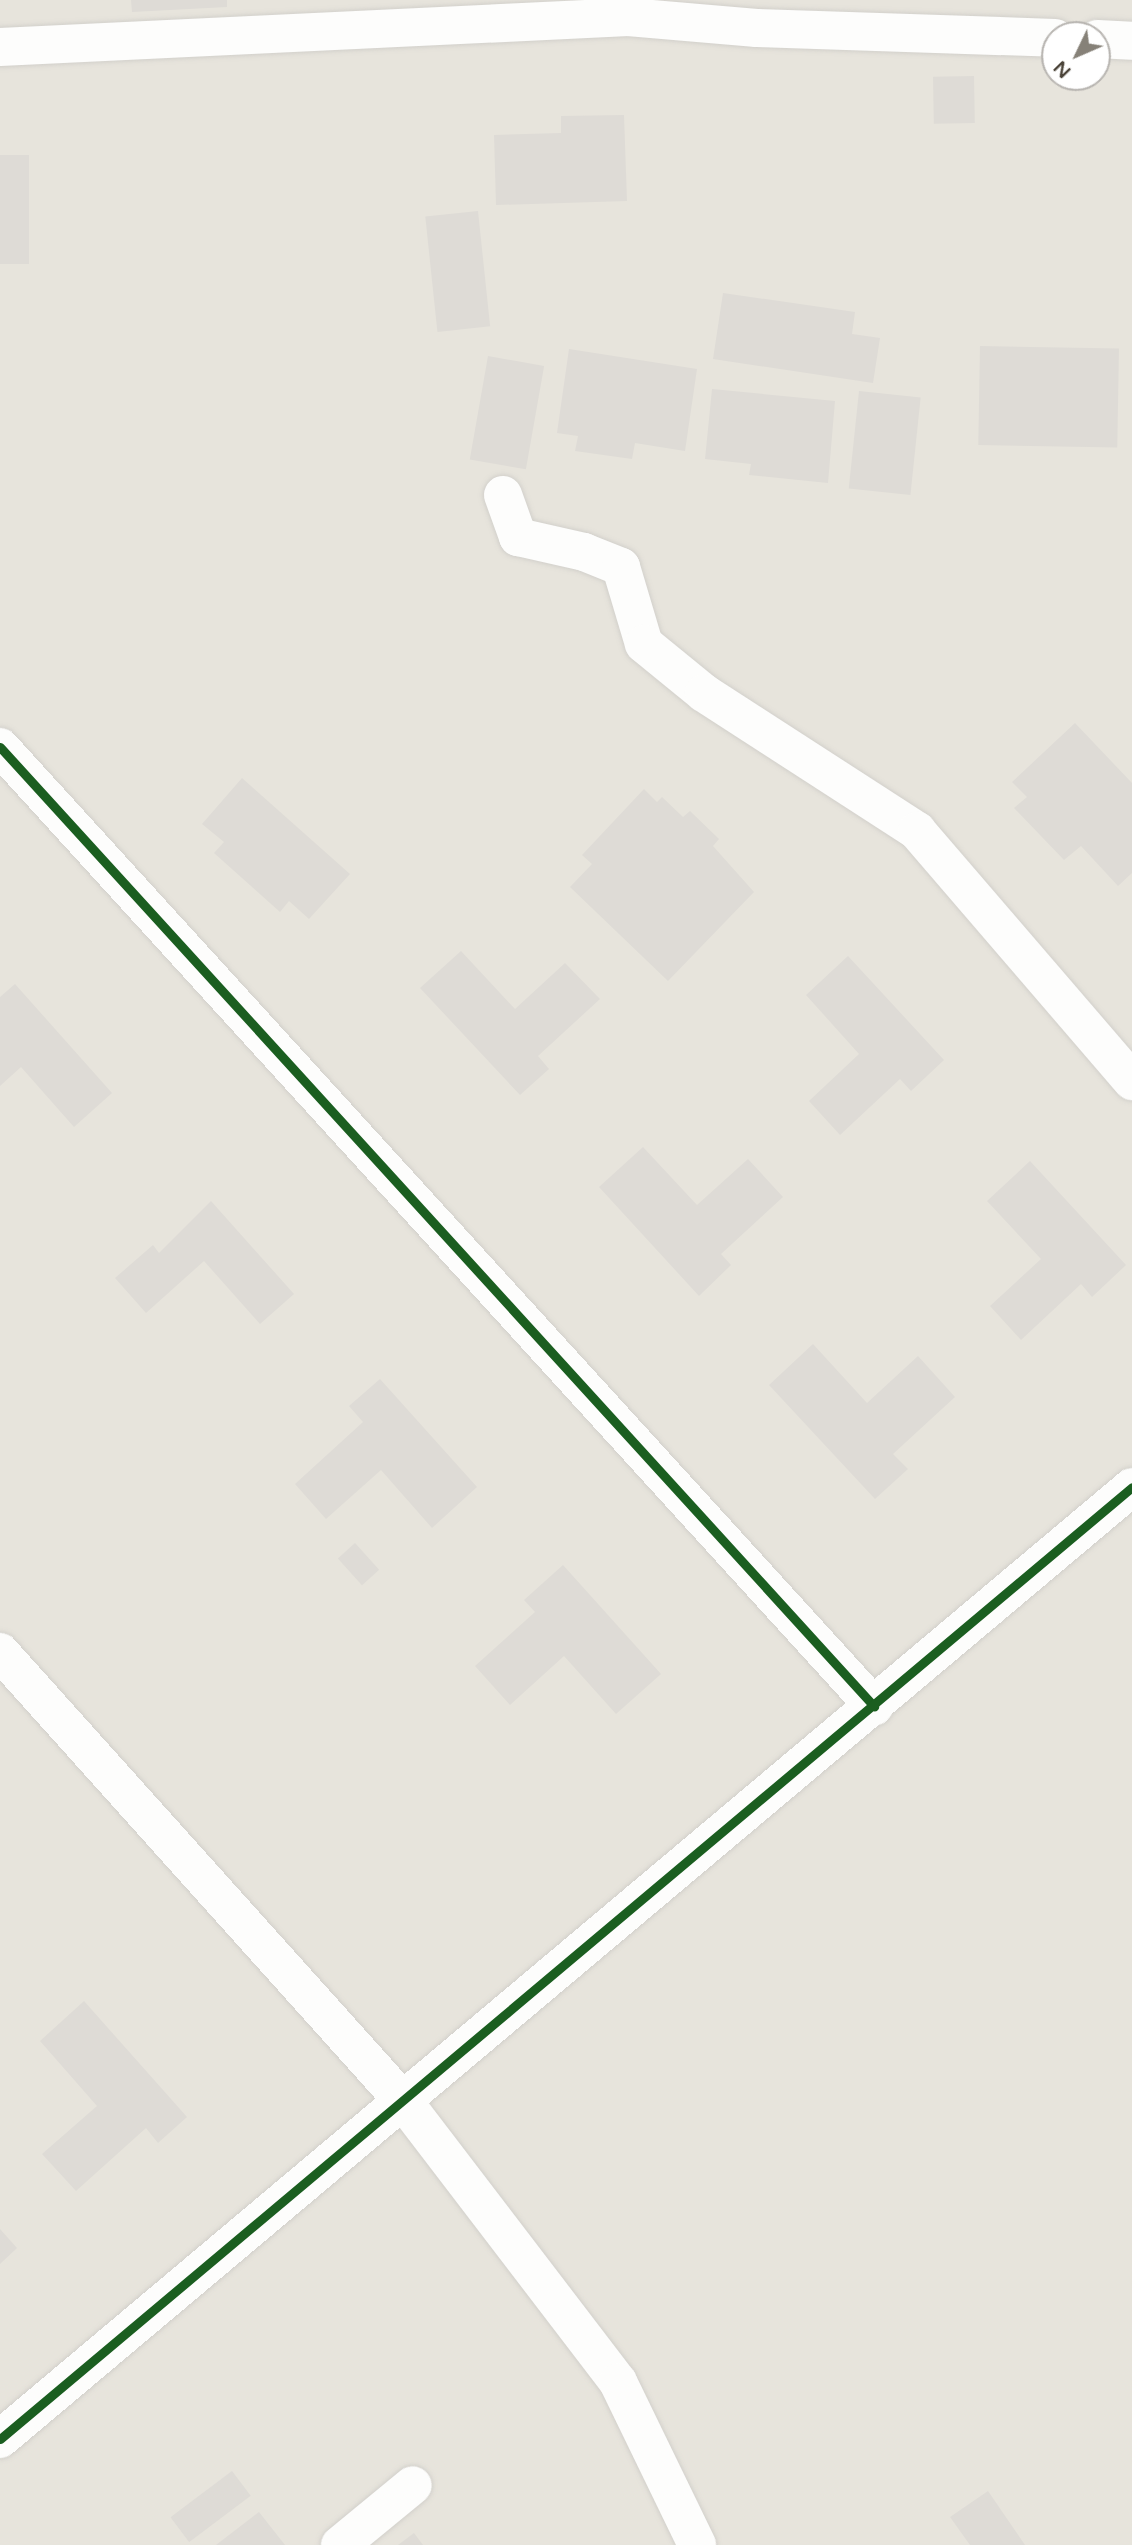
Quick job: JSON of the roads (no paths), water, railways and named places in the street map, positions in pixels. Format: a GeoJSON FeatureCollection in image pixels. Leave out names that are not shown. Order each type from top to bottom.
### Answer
{"type":"FeatureCollection","features":[{"type":"Feature","properties":{"kind":"street"},"geometry":{"type":"LineString","coordinates":[[0,47],[625,9],[757,14],[1041,37]]}},
{"type":"Feature","properties":{"kind":"street"},"geometry":{"type":"LineString","coordinates":[[1111,40],[1132,41]]}},
{"type":"Feature","properties":{"kind":"street"},"geometry":{"type":"LineString","coordinates":[[503,495],[518,537],[584,552],[621,567],[644,644],[704,693],[917,831],[1132,1081]]}},
{"type":"Feature","properties":{"kind":"street"},"geometry":{"type":"LineString","coordinates":[[0,747],[874,1706]]}},
{"type":"Feature","properties":{"kind":"street"},"geometry":{"type":"LineString","coordinates":[[0,2439],[404,2102],[1132,1487]]}},
{"type":"Feature","properties":{"kind":"street"},"geometry":{"type":"LineString","coordinates":[[0,1652],[404,2102],[618,2382],[697,2545]]}},
{"type":"Feature","properties":{"kind":"street"},"geometry":{"type":"LineString","coordinates":[[340,2545],[413,2485]]}}]}
